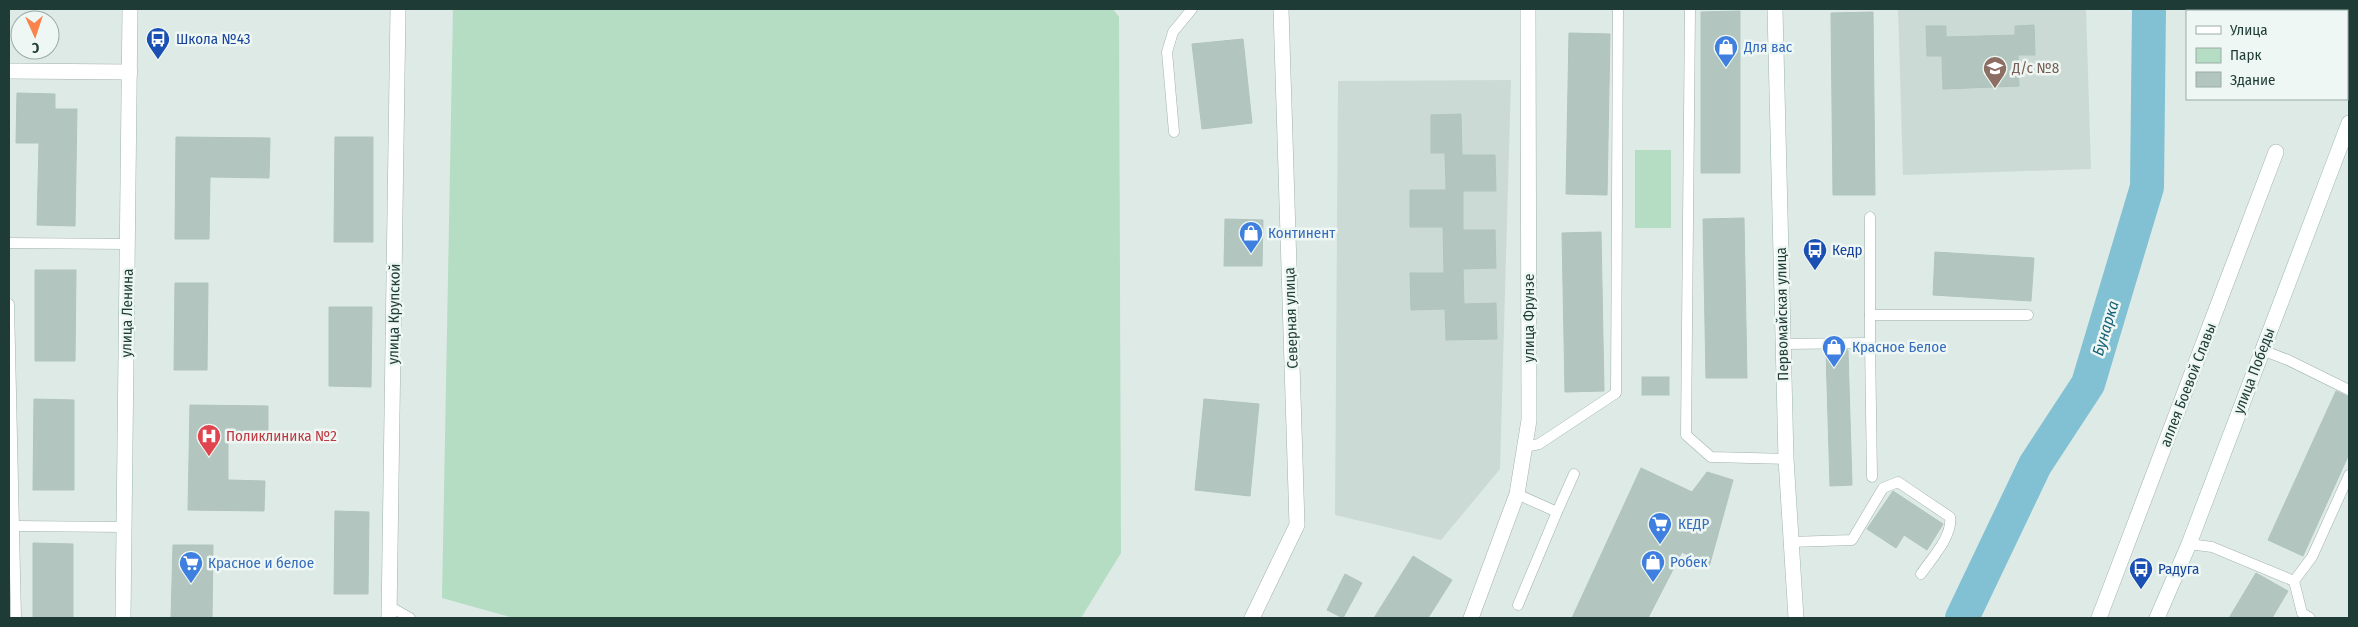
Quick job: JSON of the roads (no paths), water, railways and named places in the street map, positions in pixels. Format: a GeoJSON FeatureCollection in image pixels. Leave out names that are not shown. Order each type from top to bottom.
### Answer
{"type":"FeatureCollection","features":[{"type":"Feature","properties":{"kind":"street","name":"улица Ленина"},"geometry":{"type":"LineString","coordinates":[[123,618],[130,9]]}},
{"type":"Feature","properties":{"kind":"street","name":"улица Крупской"},"geometry":{"type":"LineString","coordinates":[[389,612],[398,9]]}},
{"type":"Feature","properties":{"kind":"street","name":"Северная улица"},"geometry":{"type":"LineString","coordinates":[[1252,618],[1297,525],[1281,9]]}},
{"type":"Feature","properties":{"kind":"street","name":"улица Фрунзе"},"geometry":{"type":"LineString","coordinates":[[1471,618],[1517,494],[1529,420],[1528,9]]}},
{"type":"Feature","properties":{"kind":"street","name":"Первомайская улица"},"geometry":{"type":"LineString","coordinates":[[1775,9],[1786,459],[1796,618]]}},
{"type":"Feature","properties":{"kind":"street"},"geometry":{"type":"LineString","coordinates":[[9,71],[130,72]]}},
{"type":"Feature","properties":{"kind":"street","name":"улица Победы"},"geometry":{"type":"LineString","coordinates":[[2157,618],[2189,544],[2349,123]]}},
{"type":"Feature","properties":{"kind":"street","name":"аллея Боевой Славы"},"geometry":{"type":"LineString","coordinates":[[2099,618],[2276,152]]}},
{"type":"Feature","properties":{"kind":"lane"},"geometry":{"type":"LineString","coordinates":[[1174,132],[1167,52],[1173,32],[1192,9]]}},
{"type":"Feature","properties":{"kind":"lane"},"geometry":{"type":"LineString","coordinates":[[1525,447],[1539,444],[1616,393],[1618,9]]}},
{"type":"Feature","properties":{"kind":"lane"},"geometry":{"type":"LineString","coordinates":[[1690,9],[1686,435],[1711,457],[1786,459]]}},
{"type":"Feature","properties":{"kind":"lane"},"geometry":{"type":"LineString","coordinates":[[1870,217],[1872,477]]}},
{"type":"Feature","properties":{"kind":"lane"},"geometry":{"type":"LineString","coordinates":[[9,243],[128,244]]}},
{"type":"Feature","properties":{"kind":"lane"},"geometry":{"type":"LineString","coordinates":[[9,304],[16,618]]}},
{"type":"Feature","properties":{"kind":"lane"},"geometry":{"type":"LineString","coordinates":[[1870,315],[2028,314]]}},
{"type":"Feature","properties":{"kind":"lane"},"geometry":{"type":"LineString","coordinates":[[1783,344],[1870,343]]}},
{"type":"Feature","properties":{"kind":"lane"},"geometry":{"type":"LineString","coordinates":[[2262,350],[2288,360],[2349,390]]}},
{"type":"Feature","properties":{"kind":"lane"},"geometry":{"type":"LineString","coordinates":[[1518,605],[1574,474]]}},
{"type":"Feature","properties":{"kind":"lane"},"geometry":{"type":"LineString","coordinates":[[2294,581],[2312,557],[2349,475]]}},
{"type":"Feature","properties":{"kind":"lane"},"geometry":{"type":"LineString","coordinates":[[1790,542],[1852,540],[1884,488],[1898,482],[1950,517],[1951,524],[1947,533],[1921,574]]}},
{"type":"Feature","properties":{"kind":"lane"},"geometry":{"type":"LineString","coordinates":[[1517,494],[1557,512]]}},
{"type":"Feature","properties":{"kind":"lane"},"geometry":{"type":"LineString","coordinates":[[14,526],[125,527]]}},
{"type":"Feature","properties":{"kind":"lane"},"geometry":{"type":"LineString","coordinates":[[2189,544],[2212,548],[2294,581]]}},
{"type":"Feature","properties":{"kind":"lane"},"geometry":{"type":"LineString","coordinates":[[2294,581],[2304,616]]}},
{"type":"Feature","properties":{"kind":"lane"},"geometry":{"type":"LineString","coordinates":[[389,612],[410,618]]}},
{"type":"Feature","properties":{"kind":"waterway","name":"Бунарка"},"geometry":{"type":"LineString","coordinates":[[1962,618],[2035,465],[2088,384],[2147,187],[2149,9]]}},
{"type":"Feature","properties":{"kind":"place","name":"Школа №43"},"geometry":{"type":"Point","coordinates":[158,60]}},
{"type":"Feature","properties":{"kind":"place","name":"Для вас"},"geometry":{"type":"Point","coordinates":[1726,68]}},
{"type":"Feature","properties":{"kind":"place","name":"Д/с №8"},"geometry":{"type":"Point","coordinates":[1995,89]}},
{"type":"Feature","properties":{"kind":"place","name":"Континент"},"geometry":{"type":"Point","coordinates":[1251,254]}},
{"type":"Feature","properties":{"kind":"place","name":"Кедр"},"geometry":{"type":"Point","coordinates":[1815,271]}},
{"type":"Feature","properties":{"kind":"place","name":"Красное Белое"},"geometry":{"type":"Point","coordinates":[1834,368]}},
{"type":"Feature","properties":{"kind":"place","name":"Поликлиника №2"},"geometry":{"type":"Point","coordinates":[209,457]}},
{"type":"Feature","properties":{"kind":"place","name":"КЕДР"},"geometry":{"type":"Point","coordinates":[1660,545]}},
{"type":"Feature","properties":{"kind":"place","name":"Робек"},"geometry":{"type":"Point","coordinates":[1653,583]}},
{"type":"Feature","properties":{"kind":"place","name":"Красное и белое"},"geometry":{"type":"Point","coordinates":[191,584]}},
{"type":"Feature","properties":{"kind":"place","name":"Радуга"},"geometry":{"type":"Point","coordinates":[2141,590]}}]}
